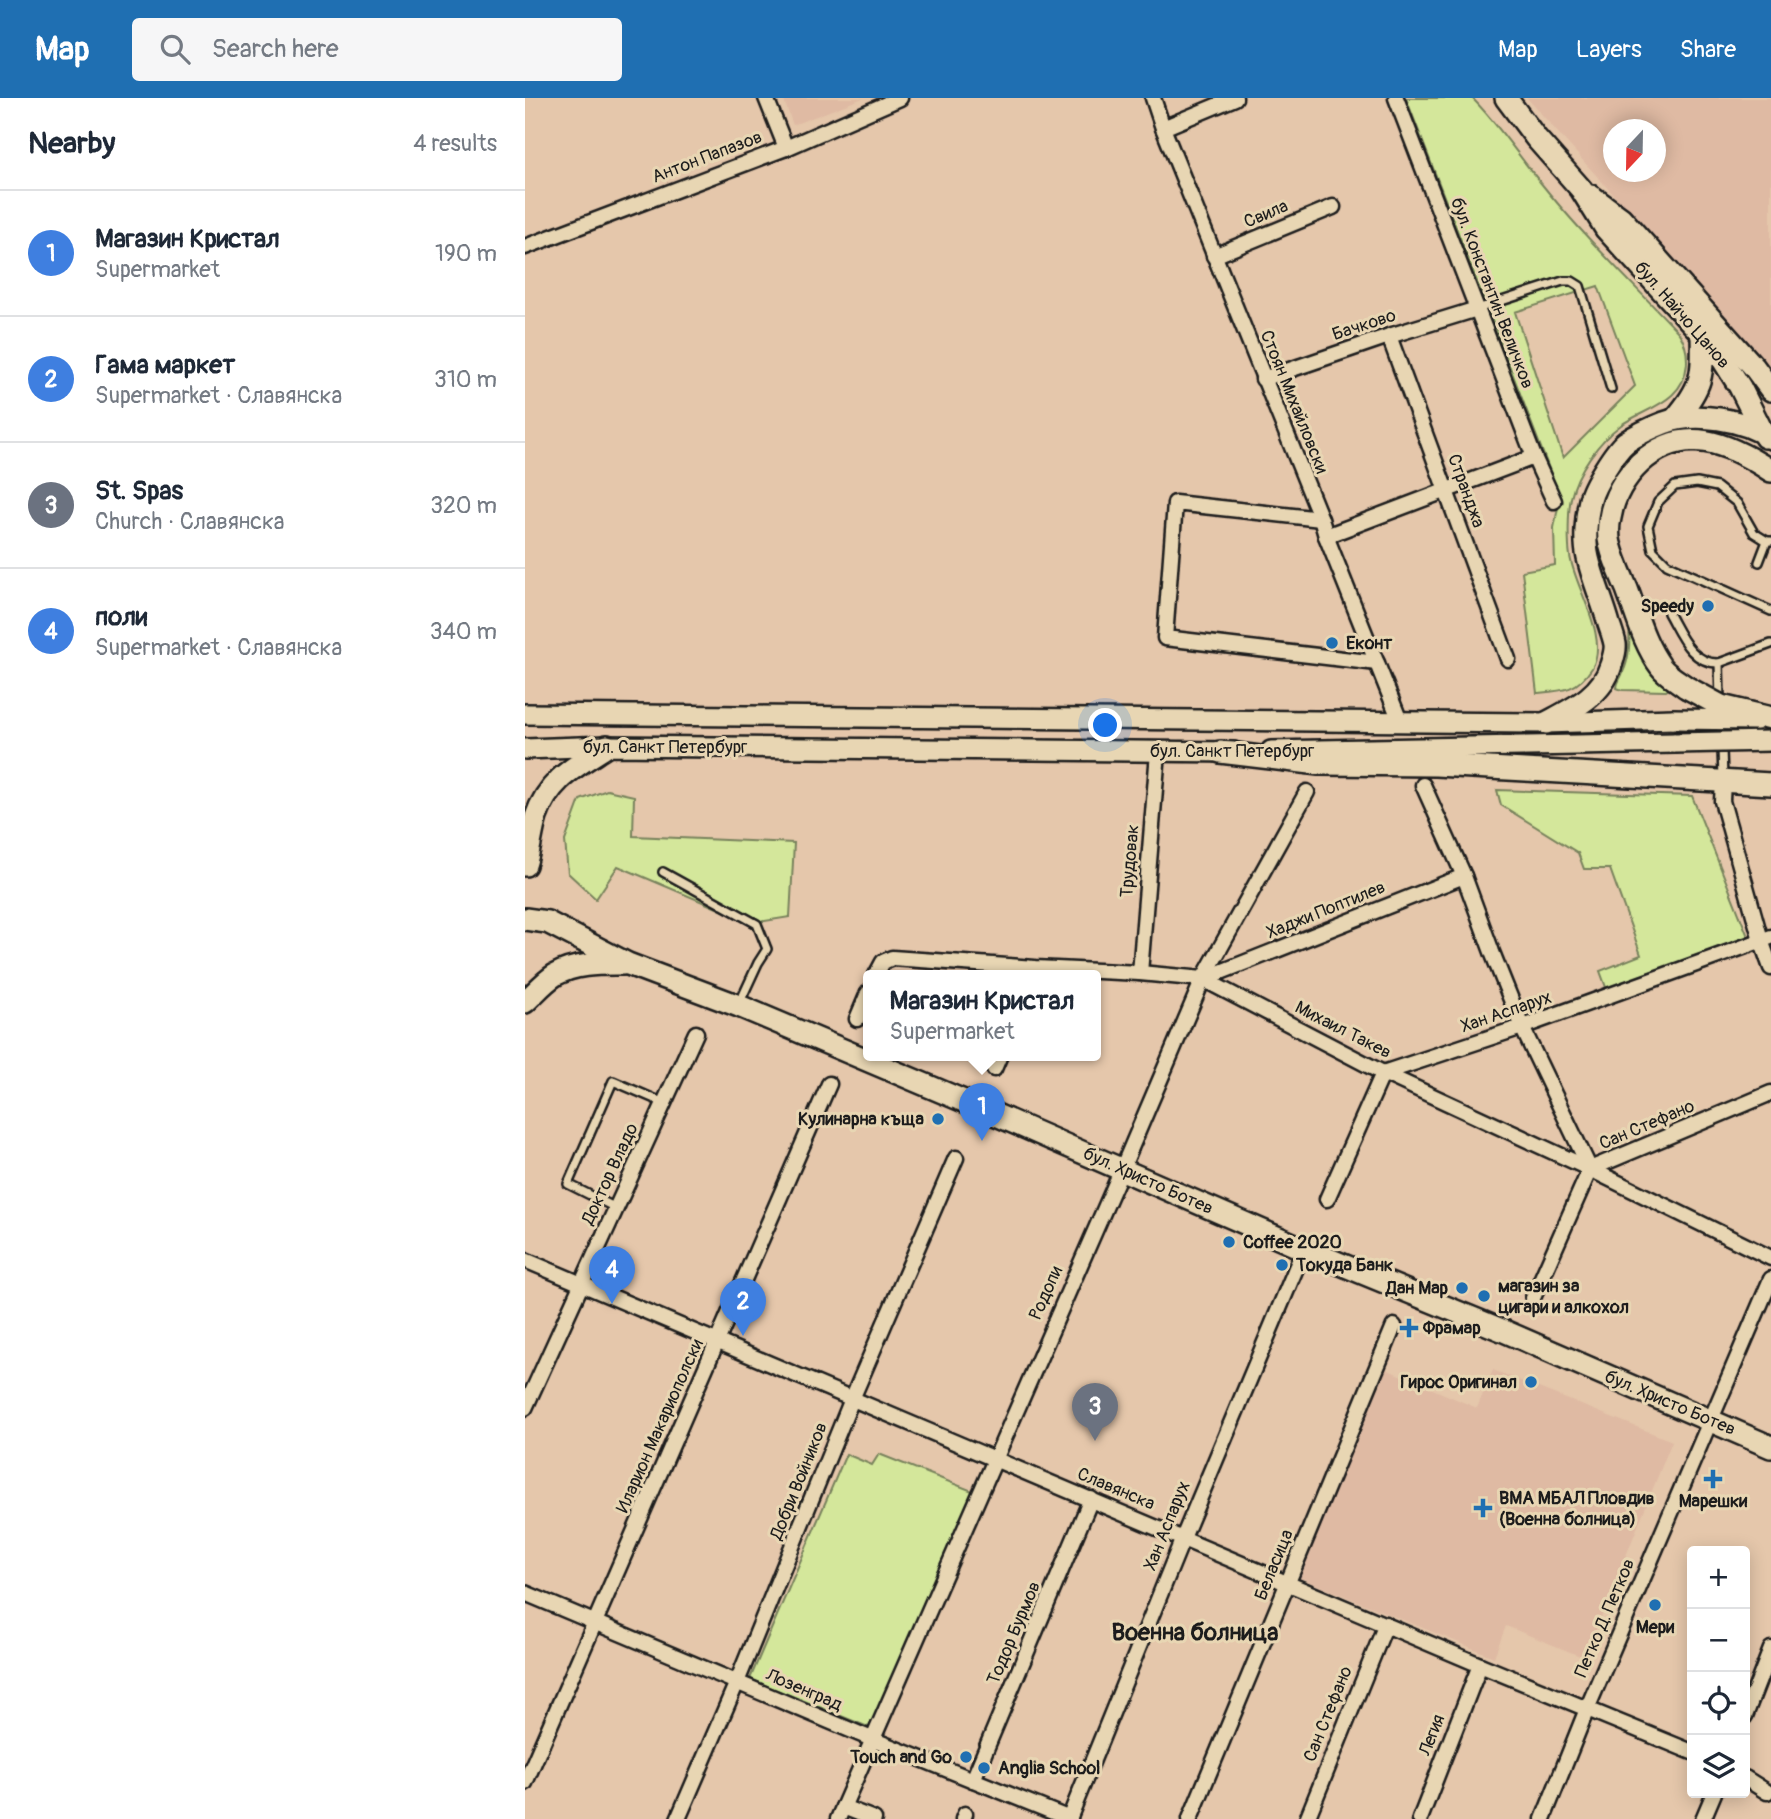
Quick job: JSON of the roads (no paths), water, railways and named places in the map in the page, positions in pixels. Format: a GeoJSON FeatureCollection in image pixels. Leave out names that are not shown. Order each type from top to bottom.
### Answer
{"type":"FeatureCollection","features":[{"type":"Feature","properties":{"kind":"main road","name":"бул. Найчо Цанов"},"geometry":{"type":"LineString","coordinates":[[1506,98],[1536,138],[1581,188],[1606,229],[1723,360],[1768,440]]}},
{"type":"Feature","properties":{"kind":"main road","name":"бул. Найчо Цанов"},"geometry":{"type":"LineString","coordinates":[[1581,188],[1621,218],[1754,366],[1771,390]]}},
{"type":"Feature","properties":{"kind":"main road"},"geometry":{"type":"LineString","coordinates":[[1675,419],[1692,400],[1699,383],[1703,365],[1702,334]]}},
{"type":"Feature","properties":{"kind":"main road"},"geometry":{"type":"LineString","coordinates":[[1546,723],[1578,706],[1598,690],[1611,668],[1616,646],[1587,556],[1586,525],[1590,498],[1606,467],[1624,444],[1647,430],[1675,419],[1702,417],[1727,421],[1768,440]]}},
{"type":"Feature","properties":{"kind":"main road"},"geometry":{"type":"LineString","coordinates":[[1771,471],[1730,447],[1707,441],[1683,441],[1663,447],[1629,473],[1616,497],[1609,519],[1609,542],[1647,646],[1663,670],[1686,687],[1721,706],[1771,719]]}},
{"type":"Feature","properties":{"kind":"main road","name":"бул. Санкт Петербург"},"geometry":{"type":"LineString","coordinates":[[525,714],[1546,723],[1771,719]]}},
{"type":"Feature","properties":{"kind":"main road","name":"бул. Санкт Петербург"},"geometry":{"type":"LineString","coordinates":[[525,749],[607,746],[1220,752],[1771,741]]}},
{"type":"Feature","properties":{"kind":"main road"},"geometry":{"type":"LineString","coordinates":[[525,865],[535,819],[544,797],[554,783],[607,746]]}},
{"type":"Feature","properties":{"kind":"main road"},"geometry":{"type":"LineString","coordinates":[[1220,752],[1319,764],[1450,766],[1771,784]]}},
{"type":"Feature","properties":{"kind":"main road","name":"бул. Христо Ботев"},"geometry":{"type":"LineString","coordinates":[[525,919],[547,922],[628,964],[739,1006],[863,1059]]}},
{"type":"Feature","properties":{"kind":"main road"},"geometry":{"type":"LineString","coordinates":[[525,1002],[550,979],[566,971],[587,964],[628,964]]}},
{"type":"Feature","properties":{"kind":"main road","name":"бул. Христо Ботев"},"geometry":{"type":"LineString","coordinates":[[868,1061],[1771,1447]]}},
{"type":"Feature","properties":{"kind":"street"},"geometry":{"type":"LineString","coordinates":[[766,98],[786,148]]}},
{"type":"Feature","properties":{"kind":"street","name":"Антон Папазов"},"geometry":{"type":"LineString","coordinates":[[525,247],[786,148],[900,98]]}},
{"type":"Feature","properties":{"kind":"street","name":"Стоян Михайловски"},"geometry":{"type":"LineString","coordinates":[[1153,98],[1400,721]]}},
{"type":"Feature","properties":{"kind":"street"},"geometry":{"type":"LineString","coordinates":[[1163,128],[1235,98]]}},
{"type":"Feature","properties":{"kind":"street","name":"бул. Константин Величков"},"geometry":{"type":"LineString","coordinates":[[1396,98],[1534,457],[1554,501]]}},
{"type":"Feature","properties":{"kind":"street","name":"Свила"},"geometry":{"type":"LineString","coordinates":[[1214,256],[1333,207]]}},
{"type":"Feature","properties":{"kind":"street","name":"Бачково"},"geometry":{"type":"LineString","coordinates":[[1263,379],[1477,309]]}},
{"type":"Feature","properties":{"kind":"street","name":"Странджа"},"geometry":{"type":"LineString","coordinates":[[1389,336],[1508,659]]}},
{"type":"Feature","properties":{"kind":"street"},"geometry":{"type":"LineString","coordinates":[[1326,536],[1534,457]]}},
{"type":"Feature","properties":{"kind":"street"},"geometry":{"type":"LineString","coordinates":[[1321,519],[1175,503],[1165,638],[1377,663]]}},
{"type":"Feature","properties":{"kind":"street","name":"Трудовак"},"geometry":{"type":"LineString","coordinates":[[1140,973],[1157,752]]}},
{"type":"Feature","properties":{"kind":"street"},"geometry":{"type":"LineString","coordinates":[[1723,780],[1722,801],[1766,939],[1771,968]]}},
{"type":"Feature","properties":{"kind":"street"},"geometry":{"type":"LineString","coordinates":[[1423,785],[1464,876],[1523,1027],[1590,1169]]}},
{"type":"Feature","properties":{"kind":"street","name":"Родопи"},"geometry":{"type":"LineString","coordinates":[[841,1813],[1203,979],[1307,792]]}},
{"type":"Feature","properties":{"kind":"street","name":"Хаджи Поптилев"},"geometry":{"type":"LineString","coordinates":[[1203,979],[1464,876]]}},
{"type":"Feature","properties":{"kind":"street","name":"Хан Аспарух"},"geometry":{"type":"LineString","coordinates":[[1383,1073],[1523,1027],[1766,939]]}},
{"type":"Feature","properties":{"kind":"street","name":"Михаил Такев"},"geometry":{"type":"LineString","coordinates":[[879,970],[883,962],[892,958],[1023,970]]}},
{"type":"Feature","properties":{"kind":"street","name":"Михаил Такев"},"geometry":{"type":"LineString","coordinates":[[1101,972],[1203,979],[1383,1073],[1590,1169],[1771,1258]]}},
{"type":"Feature","properties":{"kind":"street"},"geometry":{"type":"LineString","coordinates":[[857,1019],[863,1005]]}},
{"type":"Feature","properties":{"kind":"street","name":"Доктор Владо"},"geometry":{"type":"LineString","coordinates":[[525,1408],[696,1033]]}},
{"type":"Feature","properties":{"kind":"street"},"geometry":{"type":"LineString","coordinates":[[1327,1199],[1383,1073]]}},
{"type":"Feature","properties":{"kind":"street","name":"Иларион Макариополски"},"geometry":{"type":"LineString","coordinates":[[525,1783],[829,1084]]}},
{"type":"Feature","properties":{"kind":"street","name":"Сан Стефано"},"geometry":{"type":"LineString","coordinates":[[1534,1298],[1590,1169],[1771,1093]]}},
{"type":"Feature","properties":{"kind":"street","name":"Добри Войников"},"geometry":{"type":"LineString","coordinates":[[678,1819],[852,1399],[956,1158]]}},
{"type":"Feature","properties":{"kind":"street","name":"Хан Аспарух"},"geometry":{"type":"LineString","coordinates":[[1069,1819],[1304,1249]]}},
{"type":"Feature","properties":{"kind":"street","name":"Славянска"},"geometry":{"type":"LineString","coordinates":[[525,1260],[1480,1665],[1687,1750]]}},
{"type":"Feature","properties":{"kind":"street","name":"Петко Д. Петков"},"geometry":{"type":"LineString","coordinates":[[1543,1819],[1587,1709],[1771,1279]]}},
{"type":"Feature","properties":{"kind":"street","name":"Беласица"},"geometry":{"type":"LineString","coordinates":[[1190,1819],[1394,1326]]}},
{"type":"Feature","properties":{"kind":"street","name":"Тодор Бурмов"},"geometry":{"type":"LineString","coordinates":[[973,1780],[1091,1499]]}},
{"type":"Feature","properties":{"kind":"street","name":"Лозенград"},"geometry":{"type":"LineString","coordinates":[[525,1592],[874,1740],[1069,1819]]}},
{"type":"Feature","properties":{"kind":"street","name":"Сан Стефано"},"geometry":{"type":"LineString","coordinates":[[1307,1819],[1386,1624]]}},
{"type":"Feature","properties":{"kind":"street"},"geometry":{"type":"LineString","coordinates":[[1750,1703],[1771,1649]]}},
{"type":"Feature","properties":{"kind":"street","name":"Легия"},"geometry":{"type":"LineString","coordinates":[[1420,1819],[1480,1665]]}},
{"type":"Feature","properties":{"kind":"street"},"geometry":{"type":"LineString","coordinates":[[1750,1781],[1770,1794]]}},
{"type":"Feature","properties":{"kind":"street"},"geometry":{"type":"LineString","coordinates":[[1703,1819],[1712,1798]]}},
{"type":"Feature","properties":{"kind":"street"},"geometry":{"type":"LineString","coordinates":[[841,1813],[874,1819]]}},
{"type":"Feature","properties":{"kind":"lane"},"geometry":{"type":"LineString","coordinates":[[1477,309],[1563,281],[1572,281],[1580,286],[1611,389]]}},
{"type":"Feature","properties":{"kind":"lane"},"geometry":{"type":"LineString","coordinates":[[1759,562],[1769,541],[1754,533],[1737,503],[1717,487],[1697,483],[1675,486],[1658,502],[1648,526],[1653,550],[1667,564],[1771,611]]}},
{"type":"Feature","properties":{"kind":"lane"},"geometry":{"type":"LineString","coordinates":[[1745,599],[1749,589]]}},
{"type":"Feature","properties":{"kind":"lane"},"geometry":{"type":"LineString","coordinates":[[1668,613],[1691,653],[1710,664],[1771,644]]}},
{"type":"Feature","properties":{"kind":"lane"},"geometry":{"type":"LineString","coordinates":[[1719,663],[1723,780]]}},
{"type":"Feature","properties":{"kind":"lane"},"geometry":{"type":"LineString","coordinates":[[663,872],[757,924],[767,949],[739,1006]]}},
{"type":"Feature","properties":{"kind":"lane"},"geometry":{"type":"LineString","coordinates":[[616,1208],[568,1184],[613,1081],[664,1103]]}},
{"type":"Feature","properties":{"kind":"place","name":"Speedy"},"geometry":{"type":"Point","coordinates":[1708,606]}},
{"type":"Feature","properties":{"kind":"place","name":"Еконт"},"geometry":{"type":"Point","coordinates":[1332,643]}},
{"type":"Feature","properties":{"kind":"place","name":"Кулинарна къща"},"geometry":{"type":"Point","coordinates":[938,1119]}},
{"type":"Feature","properties":{"kind":"place","name":"Магазин Кристал"},"geometry":{"type":"Point","coordinates":[982,1141]}},
{"type":"Feature","properties":{"kind":"place","name":"Coffee 2020"},"geometry":{"type":"Point","coordinates":[1229,1242]}},
{"type":"Feature","properties":{"kind":"place","name":"Токуда Банк"},"geometry":{"type":"Point","coordinates":[1282,1265]}},
{"type":"Feature","properties":{"kind":"place","name":"Дан Мар"},"geometry":{"type":"Point","coordinates":[1462,1288]}},
{"type":"Feature","properties":{"kind":"place","name":"магазин за цигари и алкохол"},"geometry":{"type":"Point","coordinates":[1484,1296]}},
{"type":"Feature","properties":{"kind":"place","name":"поли"},"geometry":{"type":"Point","coordinates":[612,1304]}},
{"type":"Feature","properties":{"kind":"place","name":"Фрамар"},"geometry":{"type":"Point","coordinates":[1409,1328]}},
{"type":"Feature","properties":{"kind":"place","name":"Гама маркет"},"geometry":{"type":"Point","coordinates":[743,1336]}},
{"type":"Feature","properties":{"kind":"place","name":"Гирос Оригинал"},"geometry":{"type":"Point","coordinates":[1531,1382]}},
{"type":"Feature","properties":{"kind":"place","name":"St. Spas"},"geometry":{"type":"Point","coordinates":[1095,1441]}},
{"type":"Feature","properties":{"kind":"place","name":"Марешки"},"geometry":{"type":"Point","coordinates":[1713,1479]}},
{"type":"Feature","properties":{"kind":"place","name":"ВМА МБАЛ Пловдив (Военна болница)"},"geometry":{"type":"Point","coordinates":[1483,1508]}},
{"type":"Feature","properties":{"kind":"place","name":"Мери"},"geometry":{"type":"Point","coordinates":[1655,1605]}},
{"type":"Feature","properties":{"kind":"place","name":"Touch and Go"},"geometry":{"type":"Point","coordinates":[966,1757]}},
{"type":"Feature","properties":{"kind":"place","name":"Anglia School"},"geometry":{"type":"Point","coordinates":[984,1768]}},
{"type":"Feature","properties":{"kind":"district","name":"Военна болница"},"geometry":{"type":"Point","coordinates":[1195,1632]}}]}
